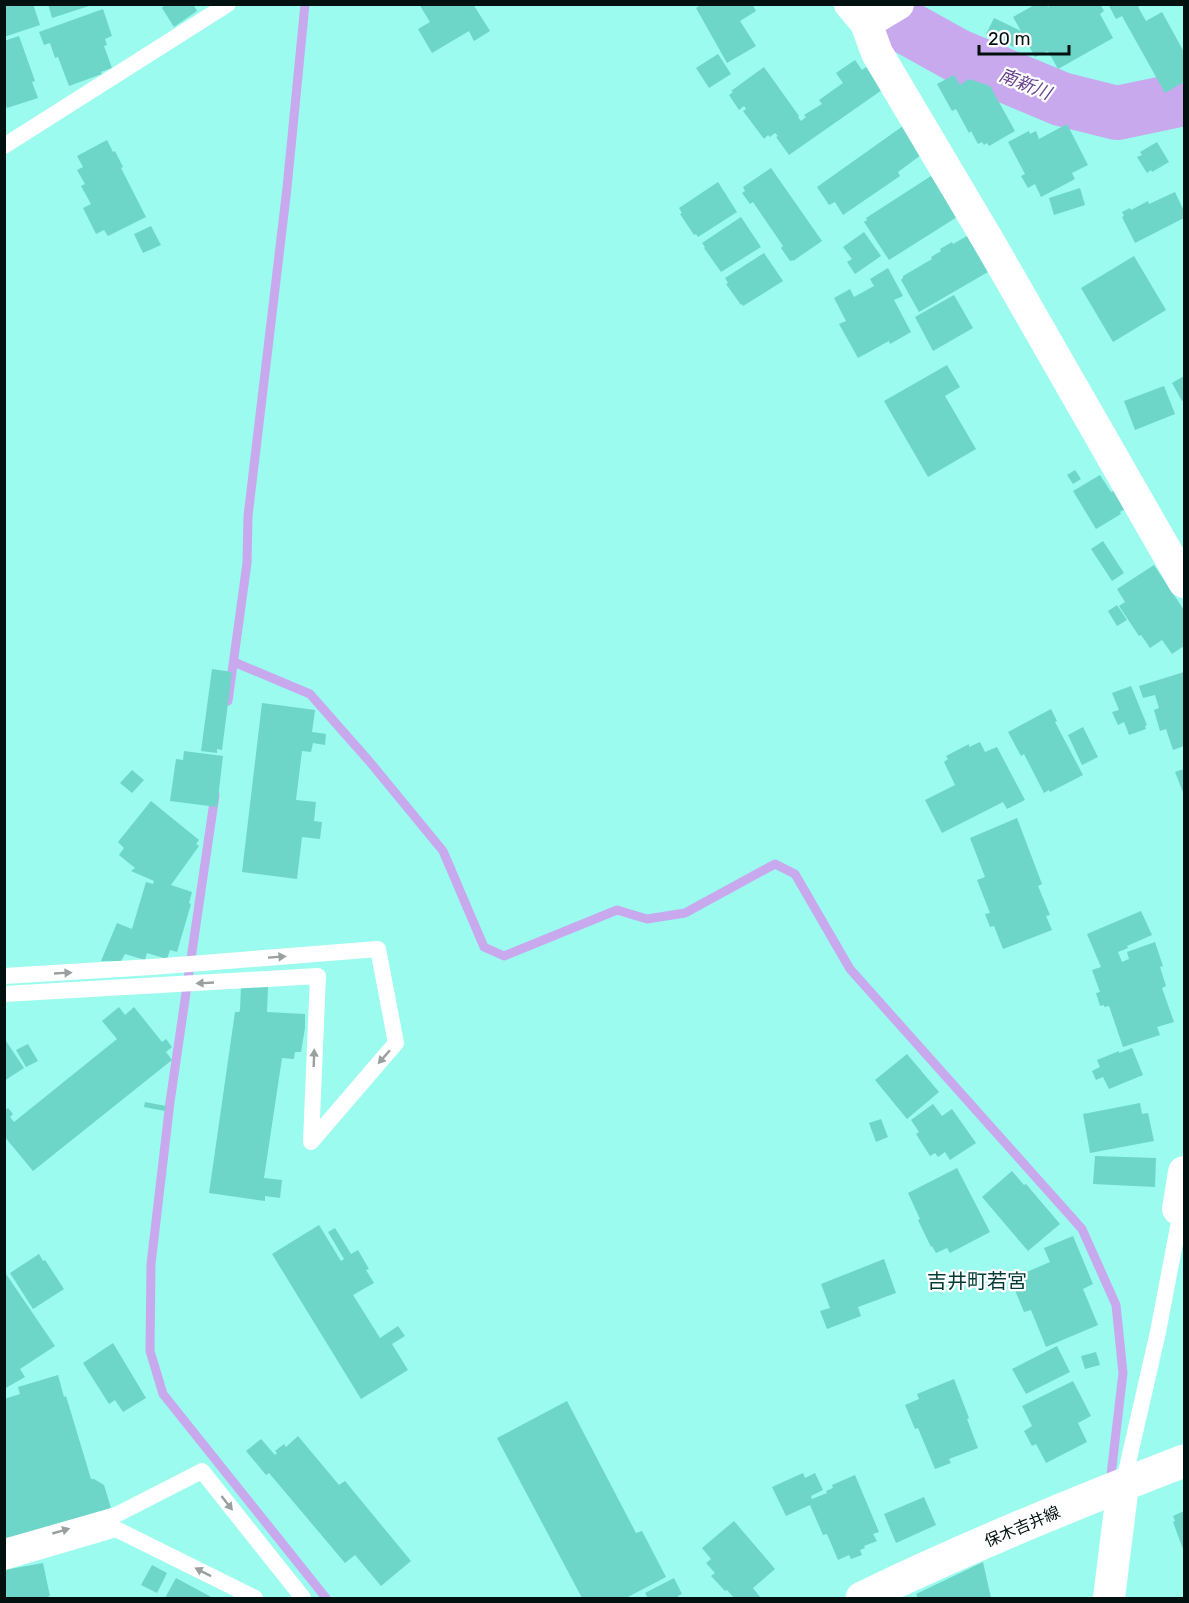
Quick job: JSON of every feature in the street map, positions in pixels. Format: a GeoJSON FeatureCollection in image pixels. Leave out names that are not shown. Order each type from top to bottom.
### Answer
{"type":"FeatureCollection","features":[{"type":"Feature","properties":{"kind":"main road","name":"保木吉井線"},"geometry":{"type":"LineString","coordinates":[[862,1599],[913,1574],[1082,1500],[1185,1461]]}},
{"type":"Feature","properties":{"kind":"street"},"geometry":{"type":"LineString","coordinates":[[873,12],[877,53],[1185,582]]}},
{"type":"Feature","properties":{"kind":"street"},"geometry":{"type":"LineString","coordinates":[[1178,1209],[1185,1173]]}},
{"type":"Feature","properties":{"kind":"street"},"geometry":{"type":"LineString","coordinates":[[1109,1599],[1123,1485]]}},
{"type":"Feature","properties":{"kind":"lane"},"geometry":{"type":"LineString","coordinates":[[4,146],[228,4]]}},
{"type":"Feature","properties":{"kind":"lane"},"geometry":{"type":"LineString","coordinates":[[4,976],[378,949],[396,1043],[311,1142],[318,976],[4,994]]}},
{"type":"Feature","properties":{"kind":"lane"},"geometry":{"type":"LineString","coordinates":[[1123,1485],[1158,1332],[1179,1222],[1178,1209]]}},
{"type":"Feature","properties":{"kind":"lane"},"geometry":{"type":"LineString","coordinates":[[4,1547],[116,1515],[202,1471],[303,1599]]}},
{"type":"Feature","properties":{"kind":"lane"},"geometry":{"type":"LineString","coordinates":[[4,1562],[116,1529],[255,1599]]}},
{"type":"Feature","properties":{"kind":"building"},"geometry":{"type":"Polygon","coordinates":[[[4,4],[33,4],[40,25],[4,37],[4,4]]]}},
{"type":"Feature","properties":{"kind":"building"},"geometry":{"type":"Polygon","coordinates":[[[48,4],[92,4],[92,5],[52,18],[48,4]]]}},
{"type":"Feature","properties":{"kind":"building"},"geometry":{"type":"Polygon","coordinates":[[[166,4],[193,4],[197,11],[174,27],[162,8],[166,4]]]}},
{"type":"Feature","properties":{"kind":"building"},"geometry":{"type":"Polygon","coordinates":[[[419,4],[473,4],[490,31],[474,41],[469,31],[432,53],[418,29],[430,22],[419,4]]]}},
{"type":"Feature","properties":{"kind":"building"},"geometry":{"type":"Polygon","coordinates":[[[698,4],[752,4],[756,11],[740,21],[756,46],[727,63],[696,8],[698,4]]]}},
{"type":"Feature","properties":{"kind":"building"},"geometry":{"type":"Polygon","coordinates":[[[1036,4],[1046,4],[1048,7],[1052,4],[1100,4],[1104,11],[1100,14],[1113,38],[1058,69],[1048,51],[1035,57],[1021,32],[1014,47],[986,34],[994,18],[1021,31],[1013,17],[1036,4]]]}},
{"type":"Feature","properties":{"kind":"building"},"geometry":{"type":"Polygon","coordinates":[[[1108,4],[1142,4],[1138,7],[1146,21],[1162,12],[1184,52],[1184,82],[1165,93],[1122,16],[1116,19],[1108,4]]]}},
{"type":"Feature","properties":{"kind":"building"},"geometry":{"type":"Polygon","coordinates":[[[103,9],[112,36],[105,39],[107,45],[104,46],[112,68],[69,86],[58,57],[55,58],[50,43],[44,45],[39,32],[103,9]]]}},
{"type":"Feature","properties":{"kind":"building"},"geometry":{"type":"Polygon","coordinates":[[[19,36],[35,81],[32,82],[38,98],[7,108],[4,102],[4,41],[19,36]]]}},
{"type":"Feature","properties":{"kind":"building"},"geometry":{"type":"Polygon","coordinates":[[[718,54],[731,74],[709,88],[696,68],[718,54]]]}},
{"type":"Feature","properties":{"kind":"building"},"geometry":{"type":"Polygon","coordinates":[[[855,60],[862,70],[866,67],[882,90],[789,155],[775,133],[764,139],[743,111],[746,109],[744,106],[739,110],[729,95],[733,92],[731,91],[764,67],[801,121],[806,117],[804,115],[822,104],[819,100],[843,83],[836,73],[855,60]]]}},
{"type":"Feature","properties":{"kind":"building"},"geometry":{"type":"Polygon","coordinates":[[[954,75],[960,85],[969,79],[990,86],[1015,131],[989,146],[982,142],[978,144],[956,109],[952,111],[937,84],[954,75]]]}},
{"type":"Feature","properties":{"kind":"building"},"geometry":{"type":"Polygon","coordinates":[[[1067,124],[1088,165],[1072,173],[1075,179],[1041,197],[1035,184],[1028,188],[1021,176],[1025,174],[1008,142],[1029,131],[1030,134],[1036,131],[1039,139],[1067,124]]]}},
{"type":"Feature","properties":{"kind":"building"},"geometry":{"type":"Polygon","coordinates":[[[903,126],[921,155],[898,172],[900,176],[843,215],[835,202],[829,205],[817,187],[903,126]]]}},
{"type":"Feature","properties":{"kind":"building"},"geometry":{"type":"Polygon","coordinates":[[[107,140],[113,152],[115,151],[146,217],[108,236],[104,230],[96,234],[83,208],[91,204],[81,186],[85,184],[77,170],[83,167],[77,156],[107,140]]]}},
{"type":"Feature","properties":{"kind":"building"},"geometry":{"type":"Polygon","coordinates":[[[1157,142],[1169,162],[1147,173],[1137,157],[1142,155],[1140,152],[1157,142]]]}},
{"type":"Feature","properties":{"kind":"building"},"geometry":{"type":"Polygon","coordinates":[[[771,168],[822,241],[793,261],[790,261],[781,248],[783,246],[753,202],[750,204],[742,193],[745,191],[743,187],[771,168]]]}},
{"type":"Feature","properties":{"kind":"building"},"geometry":{"type":"Polygon","coordinates":[[[931,176],[957,217],[889,260],[864,222],[866,218],[931,176]]]}},
{"type":"Feature","properties":{"kind":"building"},"geometry":{"type":"Polygon","coordinates":[[[718,182],[737,212],[698,237],[694,235],[680,214],[682,213],[679,208],[718,182]]]}},
{"type":"Feature","properties":{"kind":"building"},"geometry":{"type":"Polygon","coordinates":[[[1080,188],[1085,205],[1054,215],[1049,198],[1080,188]]]}},
{"type":"Feature","properties":{"kind":"building"},"geometry":{"type":"Polygon","coordinates":[[[1175,192],[1184,211],[1184,218],[1135,243],[1122,217],[1124,216],[1122,212],[1148,201],[1149,204],[1175,192]]]}},
{"type":"Feature","properties":{"kind":"building"},"geometry":{"type":"Polygon","coordinates":[[[741,217],[761,247],[721,272],[702,243],[741,217]]]}},
{"type":"Feature","properties":{"kind":"building"},"geometry":{"type":"Polygon","coordinates":[[[151,226],[161,245],[143,253],[134,234],[151,226]]]}},
{"type":"Feature","properties":{"kind":"building"},"geometry":{"type":"Polygon","coordinates":[[[864,232],[881,256],[855,274],[847,262],[852,259],[843,247],[864,232]]]}},
{"type":"Feature","properties":{"kind":"building"},"geometry":{"type":"Polygon","coordinates":[[[967,236],[988,272],[919,312],[901,280],[903,276],[932,259],[931,257],[941,251],[940,249],[967,236]]]}},
{"type":"Feature","properties":{"kind":"building"},"geometry":{"type":"Polygon","coordinates":[[[764,253],[783,281],[743,306],[726,284],[728,283],[725,278],[764,253]]]}},
{"type":"Feature","properties":{"kind":"building"},"geometry":{"type":"Polygon","coordinates":[[[1134,256],[1166,310],[1113,342],[1081,288],[1134,256]]]}},
{"type":"Feature","properties":{"kind":"building"},"geometry":{"type":"Polygon","coordinates":[[[888,268],[903,296],[894,300],[911,332],[858,358],[839,324],[846,321],[834,298],[850,289],[854,297],[874,286],[870,279],[888,268]]]}},
{"type":"Feature","properties":{"kind":"building"},"geometry":{"type":"Polygon","coordinates":[[[954,295],[973,328],[933,351],[915,317],[954,295]]]}},
{"type":"Feature","properties":{"kind":"building"},"geometry":{"type":"Polygon","coordinates":[[[947,365],[960,387],[945,396],[976,449],[928,477],[884,401],[947,365]]]}},
{"type":"Feature","properties":{"kind":"building"},"geometry":{"type":"Polygon","coordinates":[[[1184,376],[1184,400],[1182,401],[1172,383],[1184,376]]]}},
{"type":"Feature","properties":{"kind":"building"},"geometry":{"type":"Polygon","coordinates":[[[1164,386],[1175,414],[1135,430],[1124,401],[1164,386]]]}},
{"type":"Feature","properties":{"kind":"building"},"geometry":{"type":"Polygon","coordinates":[[[1075,470],[1081,479],[1073,484],[1067,475],[1075,470]]]}},
{"type":"Feature","properties":{"kind":"building"},"geometry":{"type":"Polygon","coordinates":[[[1100,475],[1111,492],[1114,491],[1125,509],[1120,512],[1121,514],[1096,529],[1073,491],[1100,475]]]}},
{"type":"Feature","properties":{"kind":"building"},"geometry":{"type":"Polygon","coordinates":[[[1103,541],[1124,573],[1112,581],[1091,549],[1103,541]]]}},
{"type":"Feature","properties":{"kind":"building"},"geometry":{"type":"Polygon","coordinates":[[[1154,565],[1184,610],[1184,646],[1172,654],[1162,640],[1150,648],[1119,606],[1125,602],[1117,589],[1154,565]]]}},
{"type":"Feature","properties":{"kind":"building"},"geometry":{"type":"Polygon","coordinates":[[[1117,605],[1127,620],[1117,626],[1108,611],[1117,605]]]}},
{"type":"Feature","properties":{"kind":"building"},"geometry":{"type":"Polygon","coordinates":[[[212,669],[232,672],[222,750],[217,749],[217,753],[201,751],[212,669]]]}},
{"type":"Feature","properties":{"kind":"building"},"geometry":{"type":"Polygon","coordinates":[[[1184,672],[1184,746],[1173,750],[1166,729],[1160,731],[1154,710],[1159,708],[1155,695],[1143,698],[1139,686],[1184,672]]]}},
{"type":"Feature","properties":{"kind":"building"},"geometry":{"type":"Polygon","coordinates":[[[1131,686],[1147,725],[1146,729],[1129,735],[1124,722],[1118,725],[1112,712],[1119,710],[1112,693],[1131,686]]]}},
{"type":"Feature","properties":{"kind":"building"},"geometry":{"type":"Polygon","coordinates":[[[262,703],[315,710],[312,732],[326,734],[325,745],[313,743],[311,752],[302,751],[296,800],[316,802],[314,821],[322,822],[320,839],[302,837],[297,879],[242,872],[262,703]]]}},
{"type":"Feature","properties":{"kind":"building"},"geometry":{"type":"Polygon","coordinates":[[[1051,709],[1057,721],[1055,722],[1083,775],[1044,793],[1024,754],[1021,756],[1008,732],[1051,709]]]}},
{"type":"Feature","properties":{"kind":"building"},"geometry":{"type":"Polygon","coordinates":[[[1083,727],[1098,757],[1082,765],[1068,735],[1083,727]]]}},
{"type":"Feature","properties":{"kind":"building"},"geometry":{"type":"Polygon","coordinates":[[[980,742],[985,752],[997,747],[1025,800],[1007,809],[1003,802],[942,833],[925,800],[955,785],[944,762],[948,759],[946,756],[969,744],[969,747],[980,742]]]}},
{"type":"Feature","properties":{"kind":"building"},"geometry":{"type":"Polygon","coordinates":[[[184,751],[223,756],[217,807],[170,801],[176,759],[183,760],[184,751]]]}},
{"type":"Feature","properties":{"kind":"building"},"geometry":{"type":"Polygon","coordinates":[[[1184,769],[1184,795],[1175,772],[1184,769]]]}},
{"type":"Feature","properties":{"kind":"building"},"geometry":{"type":"Polygon","coordinates":[[[132,770],[144,780],[132,793],[120,783],[132,770]]]}},
{"type":"Feature","properties":{"kind":"building"},"geometry":{"type":"Polygon","coordinates":[[[151,801],[199,840],[196,844],[199,846],[171,885],[192,892],[189,903],[191,904],[177,952],[170,950],[167,959],[147,953],[145,960],[125,954],[121,961],[101,961],[117,923],[132,929],[146,882],[153,884],[154,881],[131,871],[135,868],[119,855],[124,848],[118,842],[151,801]]]}},
{"type":"Feature","properties":{"kind":"building"},"geometry":{"type":"Polygon","coordinates":[[[1017,818],[1042,884],[1038,886],[1050,915],[1046,916],[1052,930],[1003,949],[994,926],[990,927],[985,914],[990,913],[977,880],[985,877],[970,838],[1017,818]]]}},
{"type":"Feature","properties":{"kind":"building"},"geometry":{"type":"Polygon","coordinates":[[[1141,911],[1152,935],[1118,952],[1122,962],[1129,959],[1127,952],[1155,942],[1163,966],[1160,967],[1166,986],[1162,988],[1174,1022],[1157,1027],[1160,1035],[1123,1047],[1109,1006],[1100,1006],[1096,993],[1100,992],[1092,970],[1101,967],[1087,934],[1141,911]]]}},
{"type":"Feature","properties":{"kind":"building"},"geometry":{"type":"Polygon","coordinates":[[[241,986],[268,987],[267,1012],[305,1014],[301,1052],[295,1052],[294,1059],[282,1058],[264,1178],[282,1180],[280,1198],[265,1196],[265,1201],[209,1193],[235,1012],[240,1010],[241,986]]]}},
{"type":"Feature","properties":{"kind":"building"},"geometry":{"type":"Polygon","coordinates":[[[119,1007],[125,1015],[134,1007],[162,1042],[166,1039],[172,1047],[166,1052],[172,1060],[33,1171],[4,1136],[4,1111],[8,1108],[13,1114],[10,1117],[14,1122],[117,1039],[102,1021],[119,1007]]]}},
{"type":"Feature","properties":{"kind":"building"},"geometry":{"type":"Polygon","coordinates":[[[4,1038],[24,1068],[4,1081],[4,1038]]]}},
{"type":"Feature","properties":{"kind":"building"},"geometry":{"type":"Polygon","coordinates":[[[28,1044],[38,1061],[26,1067],[16,1050],[28,1044]]]}},
{"type":"Feature","properties":{"kind":"building"},"geometry":{"type":"Polygon","coordinates":[[[1132,1048],[1143,1075],[1109,1089],[1103,1077],[1096,1080],[1092,1071],[1100,1067],[1097,1060],[1132,1048]]]}},
{"type":"Feature","properties":{"kind":"building"},"geometry":{"type":"Polygon","coordinates":[[[907,1054],[939,1092],[907,1119],[875,1080],[907,1054]]]}},
{"type":"Feature","properties":{"kind":"building"},"geometry":{"type":"Polygon","coordinates":[[[145,1102],[166,1106],[165,1111],[144,1107],[145,1102]]]}},
{"type":"Feature","properties":{"kind":"building"},"geometry":{"type":"Polygon","coordinates":[[[1140,1103],[1142,1114],[1148,1113],[1154,1141],[1090,1153],[1083,1114],[1140,1103]]]}},
{"type":"Feature","properties":{"kind":"building"},"geometry":{"type":"Polygon","coordinates":[[[933,1104],[942,1116],[952,1109],[976,1143],[950,1160],[945,1152],[938,1157],[935,1153],[930,1156],[916,1134],[919,1132],[911,1120],[933,1104]]]}},
{"type":"Feature","properties":{"kind":"building"},"geometry":{"type":"Polygon","coordinates":[[[881,1119],[888,1137],[876,1142],[869,1123],[881,1119]]]}},
{"type":"Feature","properties":{"kind":"building"},"geometry":{"type":"Polygon","coordinates":[[[1095,1156],[1156,1158],[1155,1187],[1093,1184],[1095,1156]]]}},
{"type":"Feature","properties":{"kind":"building"},"geometry":{"type":"Polygon","coordinates":[[[957,1168],[990,1232],[950,1253],[947,1248],[936,1253],[918,1220],[920,1219],[908,1193],[957,1168]]]}},
{"type":"Feature","properties":{"kind":"building"},"geometry":{"type":"Polygon","coordinates":[[[1012,1171],[1060,1224],[1028,1251],[982,1197],[1012,1171]]]}},
{"type":"Feature","properties":{"kind":"building"},"geometry":{"type":"Polygon","coordinates":[[[319,1225],[341,1261],[344,1259],[328,1232],[335,1228],[351,1254],[358,1250],[369,1269],[366,1270],[374,1283],[353,1295],[380,1338],[398,1326],[405,1336],[392,1344],[408,1370],[361,1399],[272,1254],[319,1225]]]}},
{"type":"Feature","properties":{"kind":"building"},"geometry":{"type":"Polygon","coordinates":[[[1073,1236],[1093,1284],[1083,1289],[1098,1325],[1046,1347],[1031,1310],[1024,1312],[1012,1283],[1015,1282],[1015,1277],[1050,1262],[1044,1248],[1073,1236]]]}},
{"type":"Feature","properties":{"kind":"building"},"geometry":{"type":"Polygon","coordinates":[[[39,1254],[64,1289],[33,1309],[10,1273],[39,1254]]]}},
{"type":"Feature","properties":{"kind":"building"},"geometry":{"type":"Polygon","coordinates":[[[884,1259],[896,1293],[858,1307],[861,1316],[827,1329],[820,1311],[830,1308],[821,1284],[884,1259]]]}},
{"type":"Feature","properties":{"kind":"building"},"geometry":{"type":"Polygon","coordinates":[[[4,1271],[55,1346],[20,1369],[25,1377],[4,1389],[4,1271]]]}},
{"type":"Feature","properties":{"kind":"building"},"geometry":{"type":"Polygon","coordinates":[[[113,1343],[146,1398],[123,1412],[115,1400],[109,1404],[83,1363],[113,1343]]]}},
{"type":"Feature","properties":{"kind":"building"},"geometry":{"type":"Polygon","coordinates":[[[1057,1346],[1070,1372],[1026,1394],[1012,1369],[1057,1346]]]}},
{"type":"Feature","properties":{"kind":"building"},"geometry":{"type":"Polygon","coordinates":[[[1096,1352],[1100,1365],[1085,1369],[1081,1356],[1096,1352]]]}},
{"type":"Feature","properties":{"kind":"building"},"geometry":{"type":"Polygon","coordinates":[[[58,1375],[91,1479],[104,1485],[111,1508],[4,1540],[4,1399],[20,1394],[18,1387],[58,1375]]]}},
{"type":"Feature","properties":{"kind":"building"},"geometry":{"type":"Polygon","coordinates":[[[954,1379],[978,1448],[949,1459],[951,1463],[935,1469],[918,1428],[915,1429],[905,1405],[919,1399],[917,1394],[954,1379]]]}},
{"type":"Feature","properties":{"kind":"building"},"geometry":{"type":"Polygon","coordinates":[[[1073,1381],[1091,1416],[1078,1423],[1087,1442],[1046,1463],[1036,1444],[1032,1446],[1024,1431],[1032,1426],[1022,1406],[1073,1381]]]}},
{"type":"Feature","properties":{"kind":"building"},"geometry":{"type":"Polygon","coordinates":[[[567,1401],[636,1533],[642,1531],[666,1577],[626,1598],[582,1598],[497,1438],[567,1401]]]}},
{"type":"Feature","properties":{"kind":"building"},"geometry":{"type":"Polygon","coordinates":[[[298,1436],[339,1485],[345,1481],[411,1561],[381,1586],[355,1555],[345,1563],[269,1473],[266,1475],[246,1451],[261,1439],[275,1455],[277,1453],[275,1451],[284,1444],[286,1447],[298,1436]]]}},
{"type":"Feature","properties":{"kind":"building"},"geometry":{"type":"Polygon","coordinates":[[[803,1473],[805,1478],[815,1473],[823,1490],[811,1496],[812,1499],[827,1493],[826,1491],[833,1488],[832,1485],[855,1475],[879,1532],[873,1534],[877,1541],[860,1550],[862,1555],[851,1559],[849,1555],[838,1560],[827,1534],[823,1535],[810,1505],[786,1516],[772,1487],[803,1473]]]}},
{"type":"Feature","properties":{"kind":"building"},"geometry":{"type":"Polygon","coordinates":[[[924,1497],[936,1525],[896,1543],[884,1514],[924,1497]]]}},
{"type":"Feature","properties":{"kind":"building"},"geometry":{"type":"Polygon","coordinates":[[[1184,1511],[1184,1552],[1173,1516],[1184,1511]]]}},
{"type":"Feature","properties":{"kind":"building"},"geometry":{"type":"Polygon","coordinates":[[[734,1521],[775,1569],[753,1588],[760,1597],[758,1598],[734,1598],[711,1576],[715,1573],[706,1563],[711,1559],[702,1548],[734,1521]]]}},
{"type":"Feature","properties":{"kind":"building"},"geometry":{"type":"Polygon","coordinates":[[[983,1562],[991,1598],[918,1598],[916,1594],[983,1562]]]}},
{"type":"Feature","properties":{"kind":"building"},"geometry":{"type":"Polygon","coordinates":[[[43,1563],[50,1596],[5,1598],[4,1570],[43,1563]]]}},
{"type":"Feature","properties":{"kind":"building"},"geometry":{"type":"Polygon","coordinates":[[[152,1565],[167,1573],[157,1593],[141,1585],[152,1565]]]}},
{"type":"Feature","properties":{"kind":"building"},"geometry":{"type":"Polygon","coordinates":[[[176,1578],[213,1598],[165,1598],[176,1578]]]}},
{"type":"Feature","properties":{"kind":"building"},"geometry":{"type":"Polygon","coordinates":[[[674,1578],[682,1594],[678,1596],[679,1598],[648,1598],[645,1593],[674,1578]]]}},
{"type":"Feature","properties":{"kind":"waterway"},"geometry":{"type":"LineString","coordinates":[[228,701],[247,563],[248,516],[287,188],[305,4]]}},
{"type":"Feature","properties":{"kind":"waterway","name":"南新川"},"geometry":{"type":"LineString","coordinates":[[882,4],[904,26],[958,56],[1061,99],[1117,113],[1184,99]]}},
{"type":"Feature","properties":{"kind":"waterway"},"geometry":{"type":"LineString","coordinates":[[234,662],[310,694],[443,851],[484,947],[504,956],[617,910],[647,919],[685,913],[775,864],[795,874],[850,969],[1082,1229],[1116,1305],[1123,1373],[1110,1483]]}},
{"type":"Feature","properties":{"kind":"waterway"},"geometry":{"type":"LineString","coordinates":[[215,795],[170,1102],[151,1264],[150,1351],[163,1394],[326,1598]]}},
{"type":"Feature","properties":{"kind":"district","name":"吉井町若宮"},"geometry":{"type":"Point","coordinates":[977,1281]}}]}
